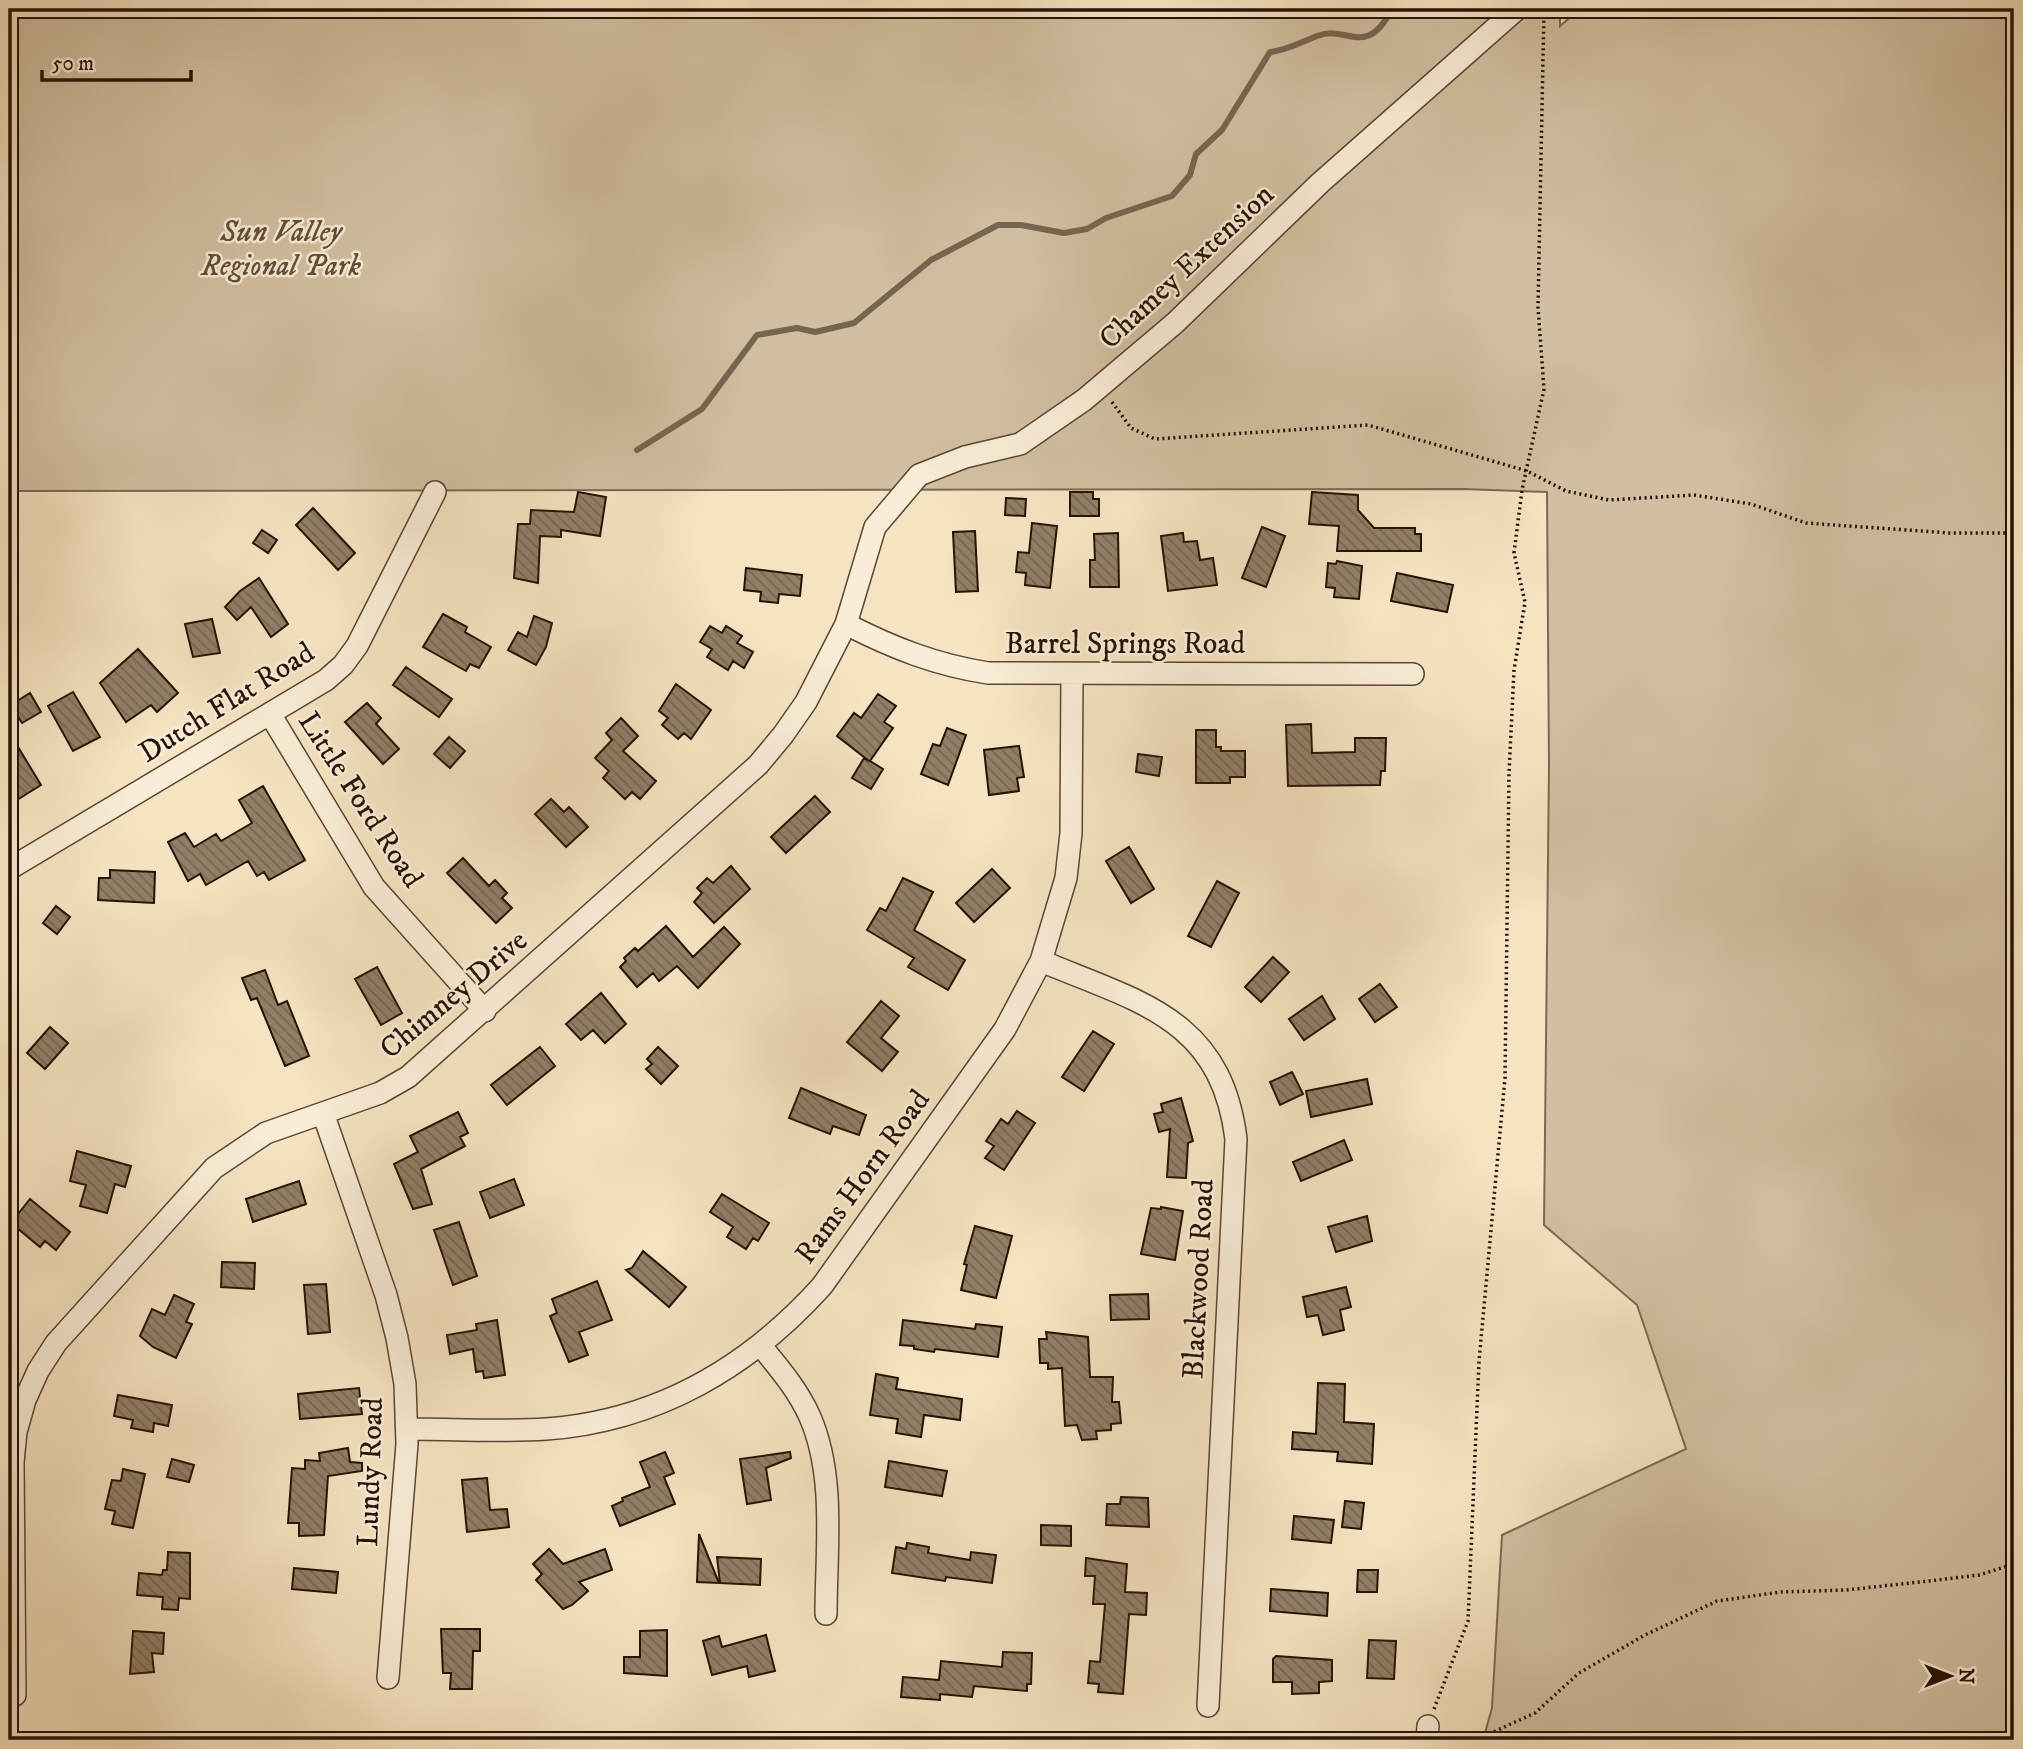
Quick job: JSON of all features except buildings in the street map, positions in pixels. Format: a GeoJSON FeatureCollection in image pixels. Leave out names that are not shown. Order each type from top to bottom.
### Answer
{"type":"FeatureCollection","features":[{"type":"Feature","properties":{"kind":"street","name":"Chamey Extension"},"geometry":{"type":"LineString","coordinates":[[876,527],[919,475],[965,457],[1020,444],[1100,386],[1175,323],[1320,183],[1517,9]]}},
{"type":"Feature","properties":{"kind":"street","name":"Dutch Flat Road"},"geometry":{"type":"LineString","coordinates":[[9,869],[326,680],[343,665],[357,646],[435,492]]}},
{"type":"Feature","properties":{"kind":"street","name":"Chimney Drive"},"geometry":{"type":"LineString","coordinates":[[15,1695],[10,1516],[16,1432],[24,1400],[56,1343],[214,1168],[266,1133],[380,1093],[408,1077],[758,765],[806,702],[846,624],[876,527]]}},
{"type":"Feature","properties":{"kind":"street","name":"Barrel Springs Road"},"geometry":{"type":"LineString","coordinates":[[846,624],[914,657],[950,667],[988,673],[1413,674]]}},
{"type":"Feature","properties":{"kind":"street","name":"Rams Horn Road"},"geometry":{"type":"LineString","coordinates":[[407,1430],[546,1429],[591,1423],[672,1399],[712,1379],[761,1346],[822,1286],[1005,1028],[1041,961],[1066,878],[1071,833],[1072,674]]}},
{"type":"Feature","properties":{"kind":"street","name":"Little Ford Road"},"geometry":{"type":"LineString","coordinates":[[270,714],[374,887],[485,1011]]}},
{"type":"Feature","properties":{"kind":"street","name":"Blackwood Road"},"geometry":{"type":"LineString","coordinates":[[1041,961],[1148,1006],[1172,1019],[1211,1060],[1224,1085],[1233,1113],[1236,1139],[1208,1706]]}},
{"type":"Feature","properties":{"kind":"street","name":"Lundy Road"},"geometry":{"type":"LineString","coordinates":[[323,1113],[397,1338],[405,1384],[407,1430],[388,1678]]}},
{"type":"Feature","properties":{"kind":"street"},"geometry":{"type":"LineString","coordinates":[[761,1346],[795,1389],[820,1443],[826,1492],[826,1614]]}},
{"type":"Feature","properties":{"kind":"path"},"geometry":{"type":"LineString","coordinates":[[1427,1733],[1468,1621],[1479,1362],[1505,1078],[1514,670],[1525,602],[1514,553],[1544,389],[1538,307],[1544,9]]}},
{"type":"Feature","properties":{"kind":"path"},"geometry":{"type":"LineString","coordinates":[[1100,386],[1130,428],[1155,439],[1368,425],[1527,471],[1566,491],[1609,500],[1694,495],[1751,504],[1807,523],[1950,533],[2010,533]]}},
{"type":"Feature","properties":{"kind":"path"},"geometry":{"type":"LineString","coordinates":[[1488,1740],[1490,1733],[1535,1713],[1579,1673],[1643,1636],[1717,1601],[1781,1592],[1846,1590],[1979,1575],[2014,1564]]}},
{"type":"Feature","properties":{"kind":"green space","name":"Sun Valley Regional Park"},"geometry":{"type":"Polygon","coordinates":[[[9,9],[1560,9],[1560,26],[1580,9],[2014,9],[2014,1740],[1483,1740],[1492,1708],[1502,1535],[1686,1449],[1637,1305],[1544,1225],[1549,766],[1547,492],[1463,489],[9,491],[9,9]]]}},
{"type":"Feature","properties":{"kind":"waterway"},"geometry":{"type":"LineString","coordinates":[[637,450],[702,409],[757,335],[797,328],[815,332],[854,323],[931,260],[998,225],[1021,225],[1064,233],[1087,229],[1106,218],[1172,196],[1190,175],[1196,154],[1222,130],[1270,52],[1289,48],[1328,33],[1365,37],[1382,24],[1392,9]]}}]}
